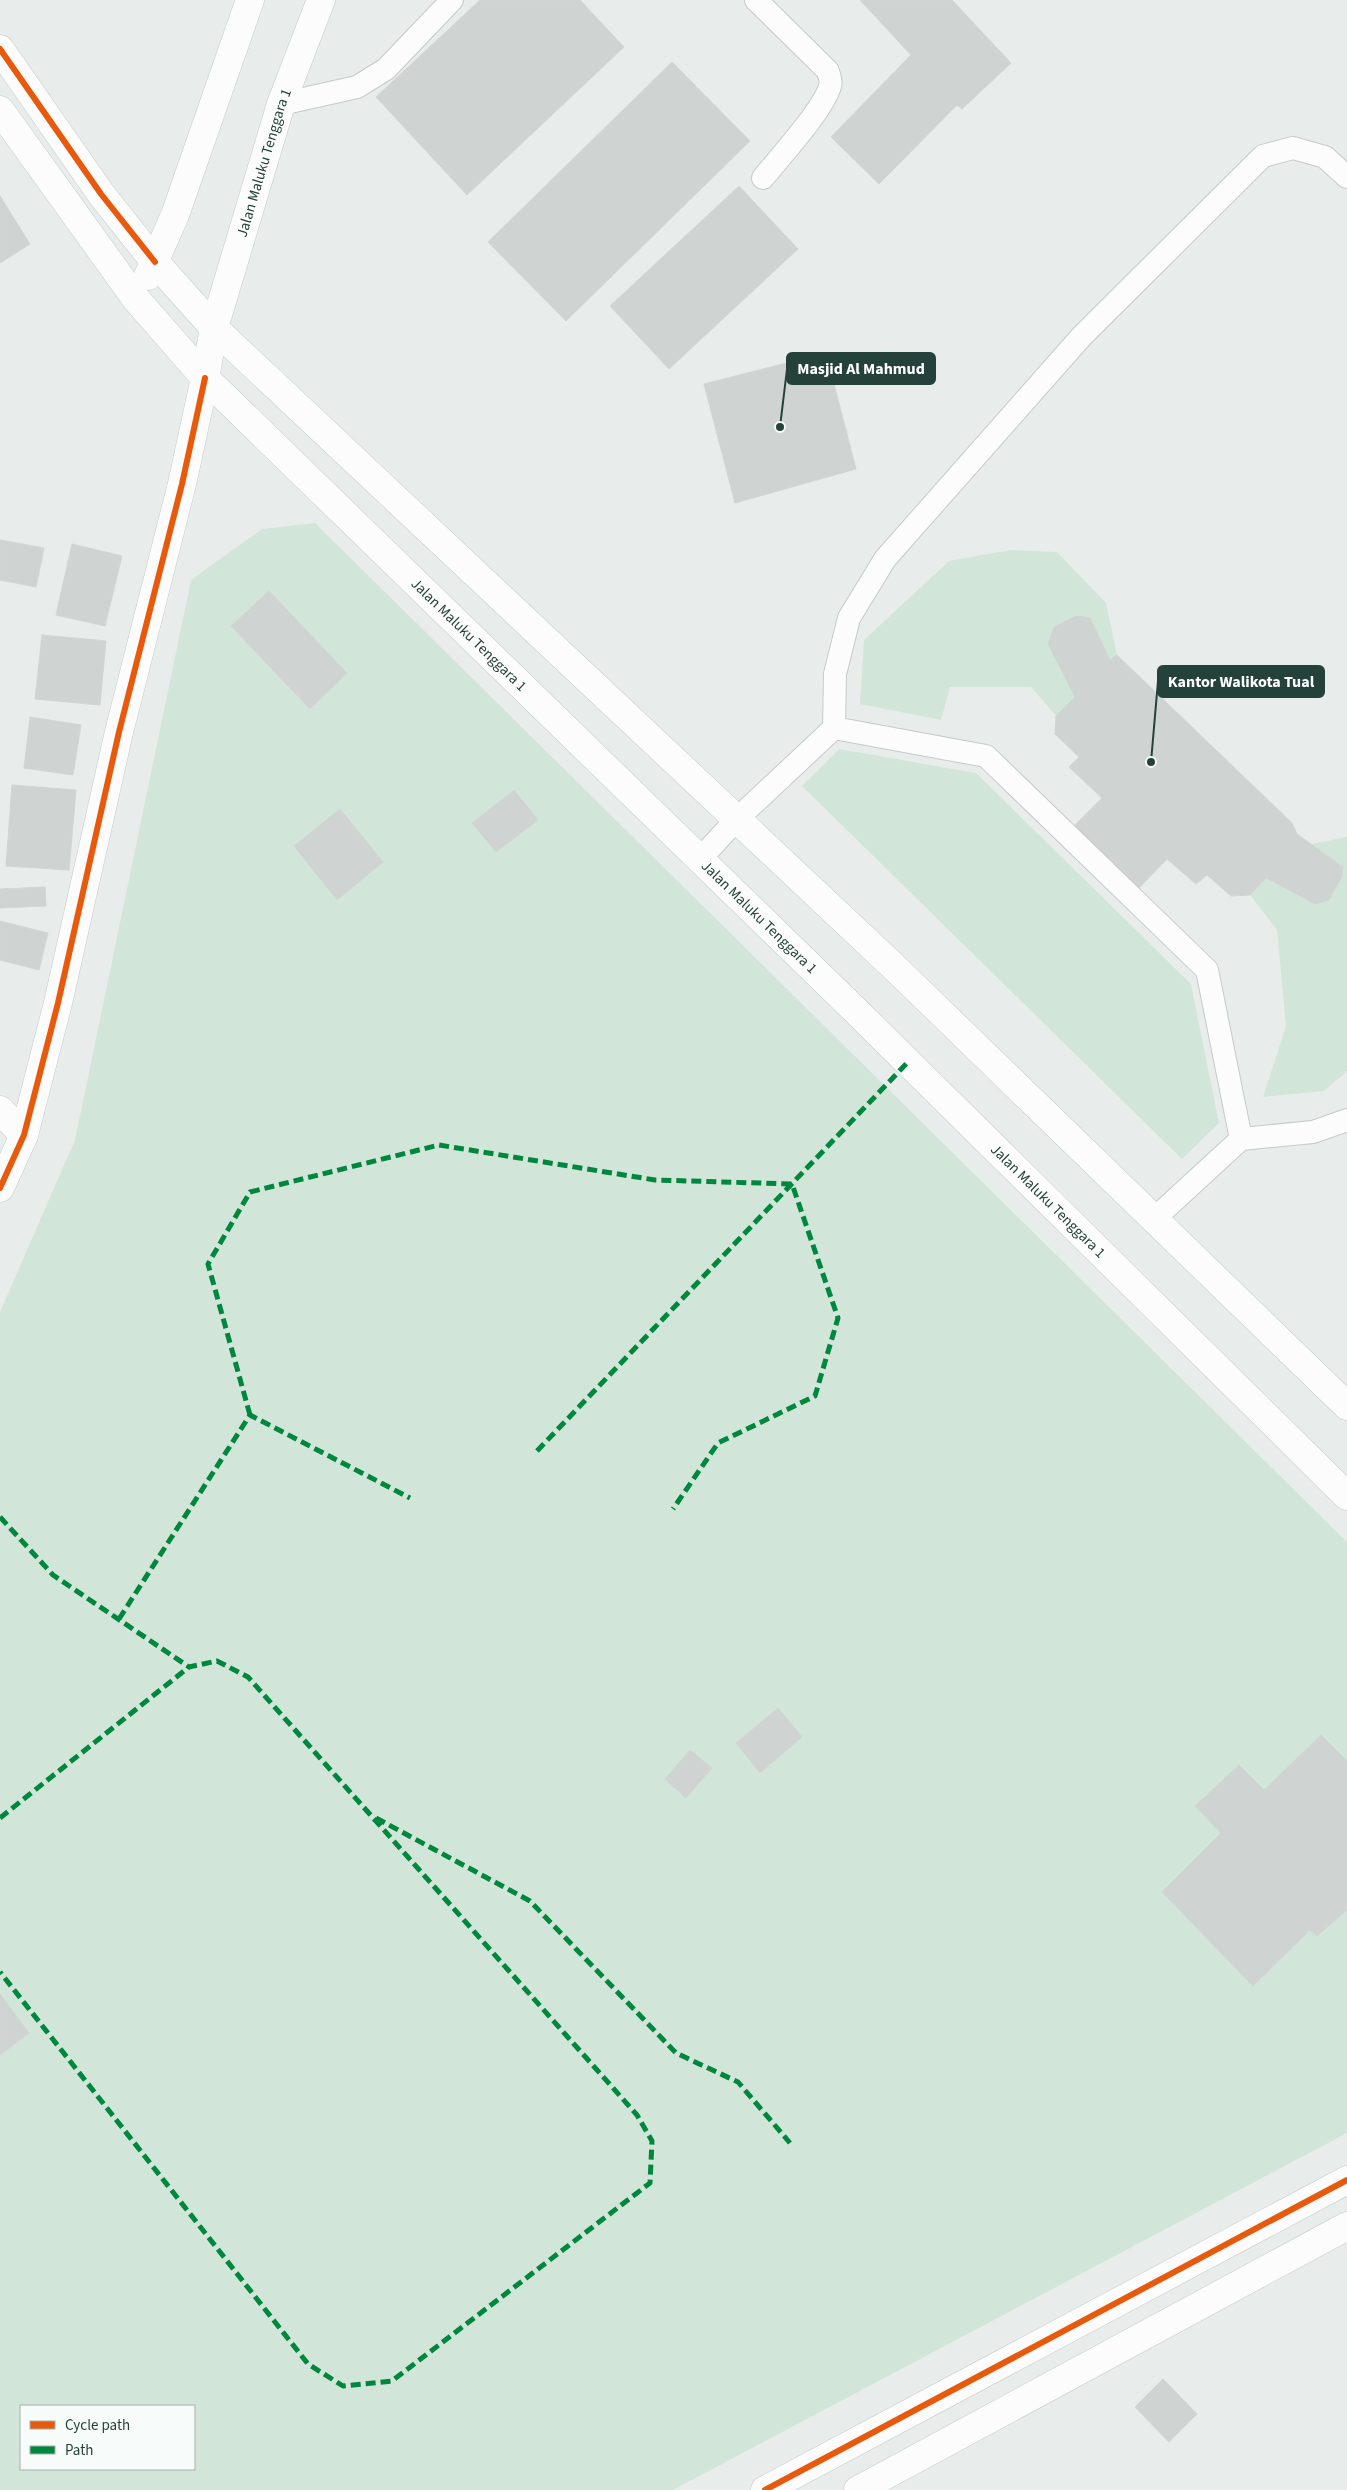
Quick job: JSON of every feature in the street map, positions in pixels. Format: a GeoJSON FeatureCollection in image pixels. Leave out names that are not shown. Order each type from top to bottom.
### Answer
{"type":"FeatureCollection","features":[{"type":"Feature","properties":{"kind":"main road"},"geometry":{"type":"LineString","coordinates":[[136,299],[155,262],[175,215],[250,0]]}},
{"type":"Feature","properties":{"kind":"main road","name":"Jalan Maluku Tenggara 1"},"geometry":{"type":"LineString","coordinates":[[321,0],[281,104],[214,328],[205,378],[854,1009],[1347,1496]]}},
{"type":"Feature","properties":{"kind":"main road"},"geometry":{"type":"LineString","coordinates":[[0,49],[101,194],[155,262],[214,328],[893,966],[1347,1406]]}},
{"type":"Feature","properties":{"kind":"main road"},"geometry":{"type":"LineString","coordinates":[[0,110],[136,299],[205,378],[182,484],[119,732],[58,1002],[24,1136],[0,1188]]}},
{"type":"Feature","properties":{"kind":"main road"},"geometry":{"type":"LineString","coordinates":[[0,1110],[24,1136]]}},
{"type":"Feature","properties":{"kind":"main road"},"geometry":{"type":"LineString","coordinates":[[765,2490],[1347,2180]]}},
{"type":"Feature","properties":{"kind":"main road"},"geometry":{"type":"LineString","coordinates":[[858,2490],[1347,2226]]}},
{"type":"Feature","properties":{"kind":"lane"},"geometry":{"type":"LineString","coordinates":[[281,104],[320,97],[357,87],[386,70],[452,0]]}},
{"type":"Feature","properties":{"kind":"lane"},"geometry":{"type":"LineString","coordinates":[[756,0],[828,71],[831,83],[828,93],[799,135],[763,178]]}},
{"type":"Feature","properties":{"kind":"lane"},"geometry":{"type":"LineString","coordinates":[[699,860],[737,819],[834,728],[835,674],[849,618],[885,559],[1082,336],[1263,156],[1293,148],[1325,157],[1347,176]]}},
{"type":"Feature","properties":{"kind":"lane"},"geometry":{"type":"LineString","coordinates":[[834,728],[986,756],[1207,970],[1241,1139]]}},
{"type":"Feature","properties":{"kind":"lane"},"geometry":{"type":"LineString","coordinates":[[1154,1219],[1241,1139],[1313,1132],[1347,1120]]}},
{"type":"Feature","properties":{"kind":"green space"},"geometry":{"type":"Polygon","coordinates":[[[315,523],[1347,1542],[1347,2133],[673,2490],[0,2490],[0,1312],[75,1140],[191,580],[262,529],[315,523]]]}},
{"type":"Feature","properties":{"kind":"green space"},"geometry":{"type":"Polygon","coordinates":[[[1011,550],[1057,552],[1106,603],[1117,655],[1110,660],[1089,618],[1076,616],[1054,628],[1048,644],[1075,697],[1056,716],[1031,687],[950,687],[941,720],[860,704],[864,640],[949,561],[1011,550]]]}},
{"type":"Feature","properties":{"kind":"green space"},"geometry":{"type":"Polygon","coordinates":[[[839,749],[976,773],[1191,984],[1219,1123],[1182,1159],[802,786],[839,749]]]}},
{"type":"Feature","properties":{"kind":"green space"},"geometry":{"type":"Polygon","coordinates":[[[1347,837],[1347,1071],[1324,1091],[1263,1097],[1286,1026],[1277,930],[1250,895],[1266,878],[1315,904],[1329,900],[1342,876],[1343,867],[1312,844],[1347,837]]]}},
{"type":"Feature","properties":{"kind":"building"},"geometry":{"type":"Polygon","coordinates":[[[480,0],[580,0],[624,47],[467,195],[376,97],[480,0]]]}},
{"type":"Feature","properties":{"kind":"building"},"geometry":{"type":"Polygon","coordinates":[[[860,0],[952,0],[1011,63],[962,109],[957,105],[879,184],[831,137],[911,55],[860,0]]]}},
{"type":"Feature","properties":{"kind":"building"},"geometry":{"type":"Polygon","coordinates":[[[672,62],[750,141],[566,321],[488,242],[672,62]]]}},
{"type":"Feature","properties":{"kind":"building"},"geometry":{"type":"Polygon","coordinates":[[[739,186],[798,249],[669,369],[610,306],[739,186]]]}},
{"type":"Feature","properties":{"kind":"building"},"geometry":{"type":"Polygon","coordinates":[[[0,196],[30,244],[0,263],[0,196]]]}},
{"type":"Feature","properties":{"kind":"building"},"geometry":{"type":"Polygon","coordinates":[[[826,353],[856,469],[735,503],[704,384],[826,353]]]}},
{"type":"Feature","properties":{"kind":"building"},"geometry":{"type":"Polygon","coordinates":[[[0,540],[44,548],[36,587],[0,580],[0,540]]]}},
{"type":"Feature","properties":{"kind":"building"},"geometry":{"type":"Polygon","coordinates":[[[72,544],[122,556],[105,626],[56,615],[72,544]]]}},
{"type":"Feature","properties":{"kind":"building"},"geometry":{"type":"Polygon","coordinates":[[[269,591],[347,673],[310,709],[231,626],[269,591]]]}},
{"type":"Feature","properties":{"kind":"building"},"geometry":{"type":"Polygon","coordinates":[[[1076,616],[1090,618],[1110,660],[1117,655],[1292,823],[1297,834],[1343,867],[1342,876],[1329,900],[1315,904],[1266,878],[1250,895],[1231,896],[1207,875],[1196,884],[1167,859],[1136,891],[1070,830],[1102,798],[1069,767],[1079,757],[1055,734],[1056,716],[1075,697],[1048,644],[1054,627],[1076,616]]]}},
{"type":"Feature","properties":{"kind":"building"},"geometry":{"type":"Polygon","coordinates":[[[42,635],[106,641],[100,705],[35,699],[42,635]]]}},
{"type":"Feature","properties":{"kind":"building"},"geometry":{"type":"Polygon","coordinates":[[[30,717],[81,725],[73,775],[24,768],[30,717]]]}},
{"type":"Feature","properties":{"kind":"building"},"geometry":{"type":"Polygon","coordinates":[[[12,785],[76,790],[69,870],[6,866],[12,785]]]}},
{"type":"Feature","properties":{"kind":"building"},"geometry":{"type":"Polygon","coordinates":[[[514,790],[538,820],[496,852],[472,823],[514,790]]]}},
{"type":"Feature","properties":{"kind":"building"},"geometry":{"type":"Polygon","coordinates":[[[340,809],[383,862],[337,900],[294,846],[340,809]]]}},
{"type":"Feature","properties":{"kind":"building"},"geometry":{"type":"Polygon","coordinates":[[[45,887],[46,906],[0,908],[0,889],[45,887]]]}},
{"type":"Feature","properties":{"kind":"building"},"geometry":{"type":"Polygon","coordinates":[[[0,921],[48,933],[39,970],[0,960],[0,921]]]}},
{"type":"Feature","properties":{"kind":"building"},"geometry":{"type":"Polygon","coordinates":[[[778,1708],[802,1737],[760,1773],[736,1743],[778,1708]]]}},
{"type":"Feature","properties":{"kind":"building"},"geometry":{"type":"Polygon","coordinates":[[[1321,1735],[1347,1761],[1347,1910],[1317,1936],[1310,1930],[1253,1986],[1162,1892],[1221,1833],[1195,1806],[1239,1765],[1264,1790],[1321,1735]]]}},
{"type":"Feature","properties":{"kind":"building"},"geometry":{"type":"Polygon","coordinates":[[[690,1750],[712,1768],[686,1798],[665,1779],[690,1750]]]}},
{"type":"Feature","properties":{"kind":"building"},"geometry":{"type":"Polygon","coordinates":[[[0,1994],[29,2033],[0,2055],[0,1994]]]}},
{"type":"Feature","properties":{"kind":"building"},"geometry":{"type":"Polygon","coordinates":[[[1163,2379],[1197,2414],[1169,2442],[1135,2407],[1163,2379]]]}},
{"type":"Feature","properties":{"kind":"marked path"},"geometry":{"type":"LineString","coordinates":[[537,1451],[908,1062]]}},
{"type":"Feature","properties":{"kind":"marked path"},"geometry":{"type":"LineString","coordinates":[[250,1415],[208,1264],[250,1192],[439,1145],[655,1180],[792,1184],[838,1318],[815,1396],[718,1443],[673,1509]]}},
{"type":"Feature","properties":{"kind":"marked path"},"geometry":{"type":"LineString","coordinates":[[119,1619],[250,1415],[410,1498]]}},
{"type":"Feature","properties":{"kind":"marked path"},"geometry":{"type":"LineString","coordinates":[[0,1517],[53,1575],[189,1667]]}},
{"type":"Feature","properties":{"kind":"marked path"},"geometry":{"type":"LineString","coordinates":[[0,1818],[189,1667],[217,1661],[248,1677],[637,2115],[652,2141],[650,2183],[392,2381],[343,2386],[308,2364],[0,1972]]}},
{"type":"Feature","properties":{"kind":"marked path"},"geometry":{"type":"LineString","coordinates":[[376,1818],[530,1901],[676,2053],[738,2082],[790,2143]]}},
{"type":"Feature","properties":{"kind":"cycle path"},"geometry":{"type":"LineString","coordinates":[[0,49],[101,194],[155,262]]}},
{"type":"Feature","properties":{"kind":"cycle path"},"geometry":{"type":"LineString","coordinates":[[0,1188],[24,1135],[58,1003],[119,732],[182,484],[205,378]]}},
{"type":"Feature","properties":{"kind":"cycle path"},"geometry":{"type":"LineString","coordinates":[[765,2490],[1347,2180]]}},
{"type":"Feature","properties":{"kind":"place","name":"Masjid Al Mahmud"},"geometry":{"type":"Point","coordinates":[780,427]}},
{"type":"Feature","properties":{"kind":"place","name":"Kantor Walikota Tual"},"geometry":{"type":"Point","coordinates":[1151,762]}}]}
